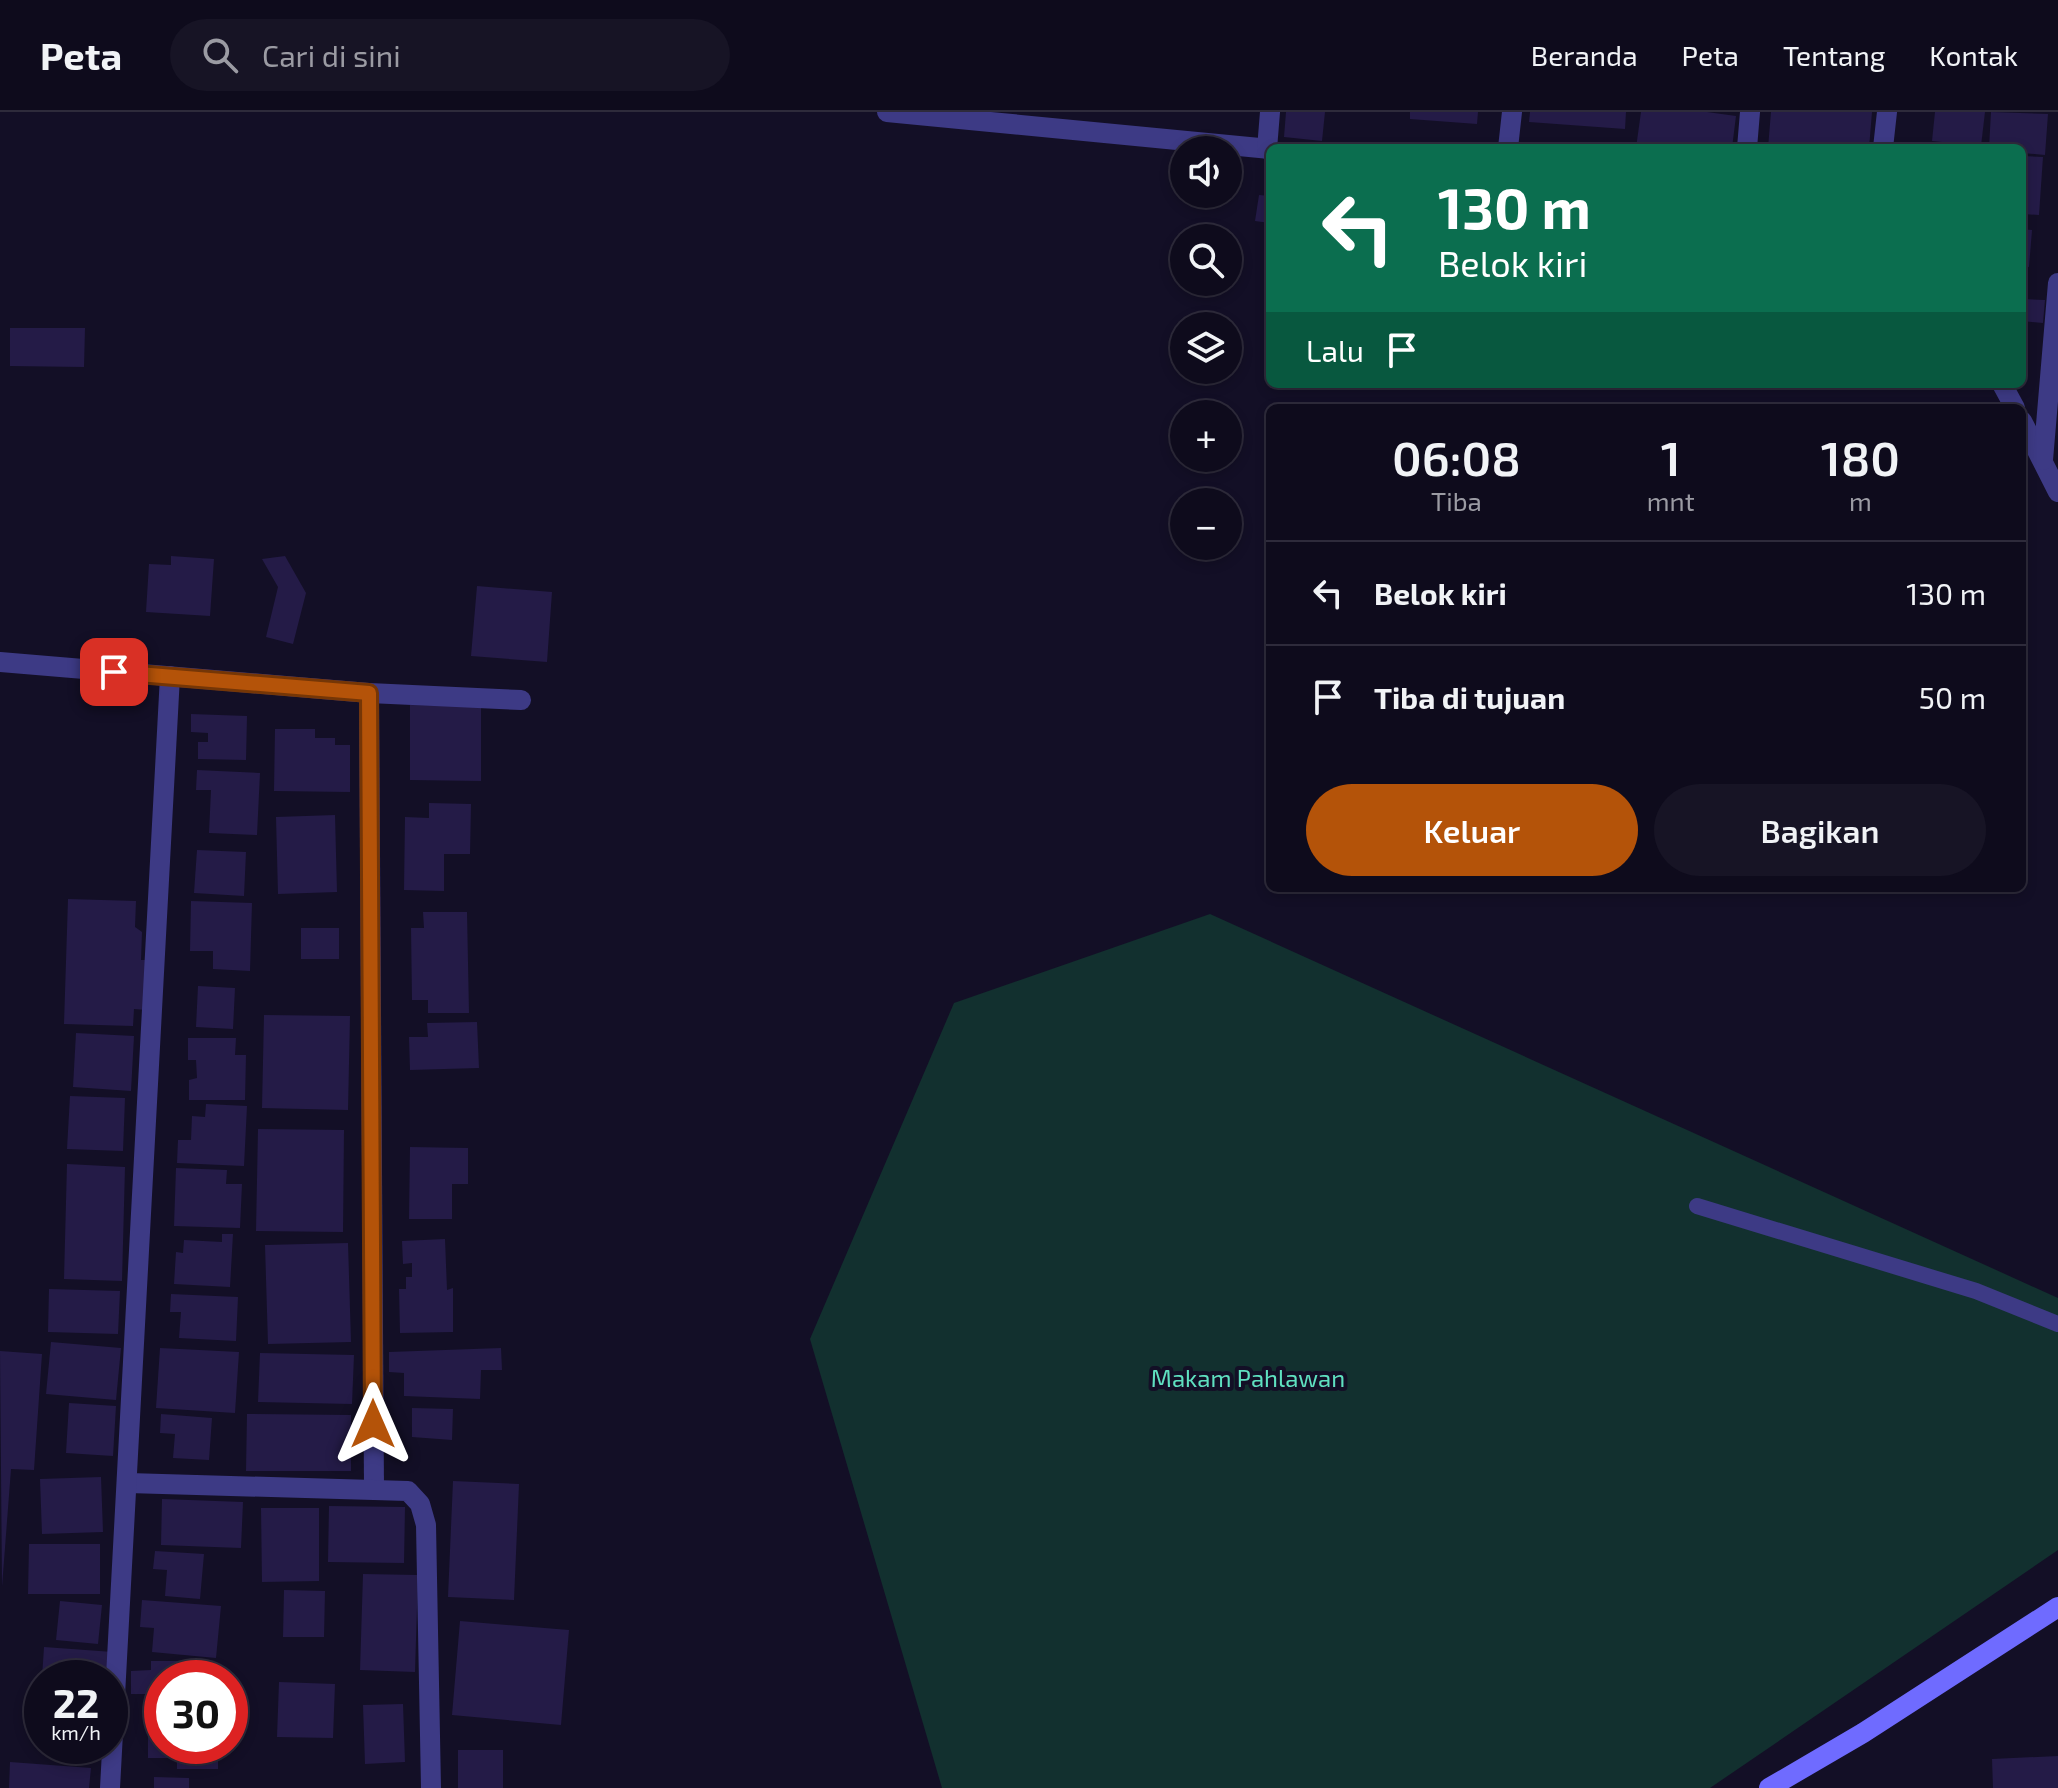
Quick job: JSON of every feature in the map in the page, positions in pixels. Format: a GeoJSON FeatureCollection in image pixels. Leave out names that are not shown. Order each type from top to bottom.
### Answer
{"type":"FeatureCollection","features":[{"type":"Feature","properties":{"kind":"main road"},"geometry":{"type":"LineString","coordinates":[[1769,1788],[1863,1733],[2058,1607]]}},
{"type":"Feature","properties":{"kind":"street"},"geometry":{"type":"LineString","coordinates":[[887,112],[1044,120],[1266,149]]}},
{"type":"Feature","properties":{"kind":"street"},"geometry":{"type":"LineString","coordinates":[[1268,144],[1270,112]]}},
{"type":"Feature","properties":{"kind":"street"},"geometry":{"type":"LineString","coordinates":[[1508,144],[1512,112]]}},
{"type":"Feature","properties":{"kind":"street"},"geometry":{"type":"LineString","coordinates":[[1747,144],[1750,112]]}},
{"type":"Feature","properties":{"kind":"street"},"geometry":{"type":"LineString","coordinates":[[1883,144],[1887,112]]}},
{"type":"Feature","properties":{"kind":"street"},"geometry":{"type":"LineString","coordinates":[[2043,460],[2058,283]]}},
{"type":"Feature","properties":{"kind":"street"},"geometry":{"type":"LineString","coordinates":[[2026,428],[2058,492]]}},
{"type":"Feature","properties":{"kind":"street"},"geometry":{"type":"LineString","coordinates":[[0,662],[369,693],[521,700]]}},
{"type":"Feature","properties":{"kind":"street"},"geometry":{"type":"LineString","coordinates":[[110,1788],[170,676]]}},
{"type":"Feature","properties":{"kind":"street"},"geometry":{"type":"LineString","coordinates":[[369,693],[374,1488]]}},
{"type":"Feature","properties":{"kind":"street"},"geometry":{"type":"LineString","coordinates":[[128,1483],[408,1491],[420,1504],[426,1525],[431,1788]]}},
{"type":"Feature","properties":{"kind":"lane"},"geometry":{"type":"LineString","coordinates":[[1697,1206],[1976,1291],[2058,1324]]}},
{"type":"Feature","properties":{"kind":"green space","name":"Makam Pahlawan"},"geometry":{"type":"Polygon","coordinates":[[[1210,914],[2058,1298],[2058,1550],[1710,1788],[942,1788],[810,1339],[954,1003],[1210,914]]]}},
{"type":"Feature","properties":{"kind":"building"},"geometry":{"type":"Polygon","coordinates":[[[1286,112],[1325,112],[1322,141],[1284,137],[1286,112]]]}},
{"type":"Feature","properties":{"kind":"building"},"geometry":{"type":"Polygon","coordinates":[[[1410,112],[1478,112],[1477,124],[1410,119],[1410,112]]]}},
{"type":"Feature","properties":{"kind":"building"},"geometry":{"type":"Polygon","coordinates":[[[1530,112],[1626,112],[1625,129],[1529,122],[1530,112]]]}},
{"type":"Feature","properties":{"kind":"building"},"geometry":{"type":"Polygon","coordinates":[[[1641,112],[1707,112],[1736,116],[1732,144],[1637,144],[1641,112]]]}},
{"type":"Feature","properties":{"kind":"building"},"geometry":{"type":"Polygon","coordinates":[[[1771,112],[1872,112],[1869,144],[1768,144],[1771,112]]]}},
{"type":"Feature","properties":{"kind":"building"},"geometry":{"type":"Polygon","coordinates":[[[1935,112],[1985,112],[1981,144],[1932,141],[1935,112]]]}},
{"type":"Feature","properties":{"kind":"building"},"geometry":{"type":"Polygon","coordinates":[[[1991,112],[2048,114],[2045,155],[2026,153],[2026,144],[1989,144],[1991,112]]]}},
{"type":"Feature","properties":{"kind":"building"},"geometry":{"type":"Polygon","coordinates":[[[2026,156],[2043,157],[2039,215],[2026,214],[2026,156]]]}},
{"type":"Feature","properties":{"kind":"building"},"geometry":{"type":"Polygon","coordinates":[[[1259,195],[1266,196],[1266,222],[1255,221],[1259,195]]]}},
{"type":"Feature","properties":{"kind":"building"},"geometry":{"type":"Polygon","coordinates":[[[2026,229],[2032,230],[2029,267],[2026,267],[2026,229]]]}},
{"type":"Feature","properties":{"kind":"building"},"geometry":{"type":"Polygon","coordinates":[[[2026,299],[2045,300],[2043,323],[2026,321],[2026,299]]]}},
{"type":"Feature","properties":{"kind":"building"},"geometry":{"type":"Polygon","coordinates":[[[10,328],[85,328],[84,367],[10,366],[10,328]]]}},
{"type":"Feature","properties":{"kind":"building"},"geometry":{"type":"Polygon","coordinates":[[[171,556],[214,559],[210,616],[146,612],[149,564],[171,565],[171,556]]]}},
{"type":"Feature","properties":{"kind":"building"},"geometry":{"type":"Polygon","coordinates":[[[285,556],[306,593],[293,644],[266,637],[278,587],[262,559],[285,556]]]}},
{"type":"Feature","properties":{"kind":"building"},"geometry":{"type":"Polygon","coordinates":[[[477,586],[552,592],[547,662],[471,656],[477,586]]]}},
{"type":"Feature","properties":{"kind":"building"},"geometry":{"type":"Polygon","coordinates":[[[410,705],[481,706],[481,781],[410,780],[410,705]]]}},
{"type":"Feature","properties":{"kind":"building"},"geometry":{"type":"Polygon","coordinates":[[[191,714],[247,716],[246,760],[198,759],[198,742],[208,742],[208,733],[191,732],[191,714]]]}},
{"type":"Feature","properties":{"kind":"building"},"geometry":{"type":"Polygon","coordinates":[[[275,729],[315,729],[315,738],[335,738],[335,745],[350,745],[350,792],[274,791],[275,729]]]}},
{"type":"Feature","properties":{"kind":"building"},"geometry":{"type":"Polygon","coordinates":[[[197,770],[260,773],[257,835],[209,833],[211,790],[196,790],[197,770]]]}},
{"type":"Feature","properties":{"kind":"building"},"geometry":{"type":"Polygon","coordinates":[[[429,803],[471,804],[470,854],[444,854],[444,891],[404,890],[405,817],[429,818],[429,803]]]}},
{"type":"Feature","properties":{"kind":"building"},"geometry":{"type":"Polygon","coordinates":[[[335,815],[337,892],[278,894],[276,817],[335,815]]]}},
{"type":"Feature","properties":{"kind":"building"},"geometry":{"type":"Polygon","coordinates":[[[197,850],[246,852],[244,896],[194,893],[197,850]]]}},
{"type":"Feature","properties":{"kind":"building"},"geometry":{"type":"Polygon","coordinates":[[[68,899],[136,901],[135,927],[142,932],[141,960],[148,960],[146,1010],[134,1009],[133,1026],[64,1024],[68,899]]]}},
{"type":"Feature","properties":{"kind":"building"},"geometry":{"type":"Polygon","coordinates":[[[191,901],[252,903],[250,971],[213,969],[213,951],[190,951],[191,901]]]}},
{"type":"Feature","properties":{"kind":"building"},"geometry":{"type":"Polygon","coordinates":[[[423,912],[467,912],[469,1013],[428,1013],[428,1000],[412,1000],[411,928],[424,928],[423,912]]]}},
{"type":"Feature","properties":{"kind":"building"},"geometry":{"type":"Polygon","coordinates":[[[301,928],[339,928],[339,959],[301,959],[301,928]]]}},
{"type":"Feature","properties":{"kind":"building"},"geometry":{"type":"Polygon","coordinates":[[[198,986],[235,988],[233,1029],[196,1027],[198,986]]]}},
{"type":"Feature","properties":{"kind":"building"},"geometry":{"type":"Polygon","coordinates":[[[264,1015],[350,1016],[348,1110],[262,1108],[264,1015]]]}},
{"type":"Feature","properties":{"kind":"building"},"geometry":{"type":"Polygon","coordinates":[[[477,1022],[479,1068],[410,1070],[409,1037],[428,1037],[427,1023],[477,1022]]]}},
{"type":"Feature","properties":{"kind":"building"},"geometry":{"type":"Polygon","coordinates":[[[76,1033],[134,1036],[131,1091],[73,1087],[76,1033]]]}},
{"type":"Feature","properties":{"kind":"building"},"geometry":{"type":"Polygon","coordinates":[[[188,1038],[236,1038],[235,1055],[246,1055],[245,1100],[189,1100],[189,1080],[197,1078],[196,1060],[188,1060],[188,1038]]]}},
{"type":"Feature","properties":{"kind":"building"},"geometry":{"type":"Polygon","coordinates":[[[70,1096],[125,1098],[123,1151],[67,1149],[70,1096]]]}},
{"type":"Feature","properties":{"kind":"building"},"geometry":{"type":"Polygon","coordinates":[[[206,1104],[247,1106],[244,1166],[177,1163],[178,1140],[191,1140],[192,1116],[205,1117],[206,1104]]]}},
{"type":"Feature","properties":{"kind":"building"},"geometry":{"type":"Polygon","coordinates":[[[258,1129],[344,1130],[343,1232],[256,1231],[258,1129]]]}},
{"type":"Feature","properties":{"kind":"building"},"geometry":{"type":"Polygon","coordinates":[[[410,1147],[468,1148],[468,1184],[452,1184],[452,1219],[409,1219],[410,1147]]]}},
{"type":"Feature","properties":{"kind":"building"},"geometry":{"type":"Polygon","coordinates":[[[67,1164],[125,1167],[122,1281],[64,1279],[67,1164]]]}},
{"type":"Feature","properties":{"kind":"building"},"geometry":{"type":"Polygon","coordinates":[[[176,1168],[227,1170],[226,1184],[242,1184],[240,1228],[174,1226],[176,1168]]]}},
{"type":"Feature","properties":{"kind":"building"},"geometry":{"type":"Polygon","coordinates":[[[222,1234],[233,1234],[230,1287],[174,1284],[176,1252],[183,1253],[184,1240],[222,1242],[222,1234]]]}},
{"type":"Feature","properties":{"kind":"building"},"geometry":{"type":"Polygon","coordinates":[[[445,1239],[447,1290],[453,1288],[453,1332],[400,1333],[399,1289],[406,1289],[406,1277],[412,1277],[412,1263],[403,1264],[402,1241],[445,1239]]]}},
{"type":"Feature","properties":{"kind":"building"},"geometry":{"type":"Polygon","coordinates":[[[348,1243],[351,1342],[268,1344],[265,1245],[348,1243]]]}},
{"type":"Feature","properties":{"kind":"building"},"geometry":{"type":"Polygon","coordinates":[[[49,1289],[120,1291],[118,1334],[48,1332],[49,1289]]]}},
{"type":"Feature","properties":{"kind":"building"},"geometry":{"type":"Polygon","coordinates":[[[171,1294],[238,1297],[236,1341],[179,1338],[181,1312],[170,1312],[171,1294]]]}},
{"type":"Feature","properties":{"kind":"building"},"geometry":{"type":"Polygon","coordinates":[[[51,1342],[121,1348],[116,1400],[46,1394],[51,1342]]]}},
{"type":"Feature","properties":{"kind":"building"},"geometry":{"type":"Polygon","coordinates":[[[160,1348],[239,1352],[235,1413],[156,1408],[160,1348]]]}},
{"type":"Feature","properties":{"kind":"building"},"geometry":{"type":"Polygon","coordinates":[[[501,1348],[502,1370],[481,1370],[480,1399],[404,1396],[404,1373],[389,1372],[389,1352],[501,1348]]]}},
{"type":"Feature","properties":{"kind":"building"},"geometry":{"type":"Polygon","coordinates":[[[0,1351],[42,1354],[34,1470],[11,1469],[2,1587],[0,1351]]]}},
{"type":"Feature","properties":{"kind":"building"},"geometry":{"type":"Polygon","coordinates":[[[260,1353],[354,1355],[352,1404],[258,1402],[260,1353]]]}},
{"type":"Feature","properties":{"kind":"building"},"geometry":{"type":"Polygon","coordinates":[[[69,1403],[116,1406],[113,1456],[66,1453],[69,1403]]]}},
{"type":"Feature","properties":{"kind":"building"},"geometry":{"type":"Polygon","coordinates":[[[412,1408],[453,1409],[452,1440],[412,1437],[412,1408]]]}},
{"type":"Feature","properties":{"kind":"building"},"geometry":{"type":"Polygon","coordinates":[[[161,1414],[212,1418],[209,1460],[173,1458],[175,1434],[160,1433],[161,1414]]]}},
{"type":"Feature","properties":{"kind":"building"},"geometry":{"type":"Polygon","coordinates":[[[247,1414],[351,1415],[351,1471],[246,1471],[247,1414]]]}},
{"type":"Feature","properties":{"kind":"building"},"geometry":{"type":"Polygon","coordinates":[[[101,1477],[103,1532],[42,1534],[40,1479],[101,1477]]]}},
{"type":"Feature","properties":{"kind":"building"},"geometry":{"type":"Polygon","coordinates":[[[453,1481],[519,1484],[514,1600],[448,1597],[453,1481]]]}},
{"type":"Feature","properties":{"kind":"building"},"geometry":{"type":"Polygon","coordinates":[[[162,1499],[243,1502],[241,1548],[161,1545],[162,1499]]]}},
{"type":"Feature","properties":{"kind":"building"},"geometry":{"type":"Polygon","coordinates":[[[329,1506],[405,1507],[404,1563],[328,1562],[329,1506]]]}},
{"type":"Feature","properties":{"kind":"building"},"geometry":{"type":"Polygon","coordinates":[[[261,1508],[319,1508],[319,1581],[262,1582],[261,1508]]]}},
{"type":"Feature","properties":{"kind":"building"},"geometry":{"type":"Polygon","coordinates":[[[29,1544],[100,1544],[100,1594],[28,1594],[29,1544]]]}},
{"type":"Feature","properties":{"kind":"building"},"geometry":{"type":"Polygon","coordinates":[[[155,1551],[204,1554],[200,1599],[165,1596],[167,1570],[153,1569],[155,1551]]]}},
{"type":"Feature","properties":{"kind":"building"},"geometry":{"type":"Polygon","coordinates":[[[363,1574],[418,1575],[415,1672],[360,1670],[363,1574]]]}},
{"type":"Feature","properties":{"kind":"building"},"geometry":{"type":"Polygon","coordinates":[[[284,1590],[325,1591],[324,1637],[283,1637],[284,1590]]]}},
{"type":"Feature","properties":{"kind":"building"},"geometry":{"type":"Polygon","coordinates":[[[142,1600],[221,1606],[216,1658],[152,1652],[154,1628],[140,1627],[142,1600]]]}},
{"type":"Feature","properties":{"kind":"building"},"geometry":{"type":"Polygon","coordinates":[[[60,1601],[102,1605],[98,1644],[56,1640],[60,1601]]]}},
{"type":"Feature","properties":{"kind":"building"},"geometry":{"type":"Polygon","coordinates":[[[460,1621],[569,1630],[561,1725],[452,1715],[460,1621]]]}},
{"type":"Feature","properties":{"kind":"building"},"geometry":{"type":"Polygon","coordinates":[[[44,1647],[113,1652],[113,1660],[43,1660],[44,1647]]]}},
{"type":"Feature","properties":{"kind":"building"},"geometry":{"type":"Polygon","coordinates":[[[144,1670],[144,1694],[131,1694],[131,1671],[144,1670]]]}},
{"type":"Feature","properties":{"kind":"building"},"geometry":{"type":"Polygon","coordinates":[[[279,1682],[335,1684],[333,1738],[277,1737],[279,1682]]]}},
{"type":"Feature","properties":{"kind":"building"},"geometry":{"type":"Polygon","coordinates":[[[403,1704],[405,1762],[365,1764],[363,1705],[403,1704]]]}},
{"type":"Feature","properties":{"kind":"building"},"geometry":{"type":"Polygon","coordinates":[[[458,1750],[503,1750],[503,1788],[458,1788],[458,1750]]]}},
{"type":"Feature","properties":{"kind":"building"},"geometry":{"type":"Polygon","coordinates":[[[2058,1756],[2058,1788],[1993,1788],[1992,1759],[2058,1756]]]}},
{"type":"Feature","properties":{"kind":"building"},"geometry":{"type":"Polygon","coordinates":[[[10,1762],[91,1768],[89,1788],[9,1788],[10,1762]]]}},
{"type":"Feature","properties":{"kind":"building"},"geometry":{"type":"Polygon","coordinates":[[[177,1764],[218,1764],[218,1769],[177,1769],[177,1764]]]}},
{"type":"Feature","properties":{"kind":"building"},"geometry":{"type":"Polygon","coordinates":[[[154,1777],[189,1778],[189,1788],[154,1788],[154,1777]]]}},
{"type":"Feature","properties":{"kind":"route"},"geometry":{"type":"LineString","coordinates":[[114,672],[369,693],[373,1424]]}}]}
